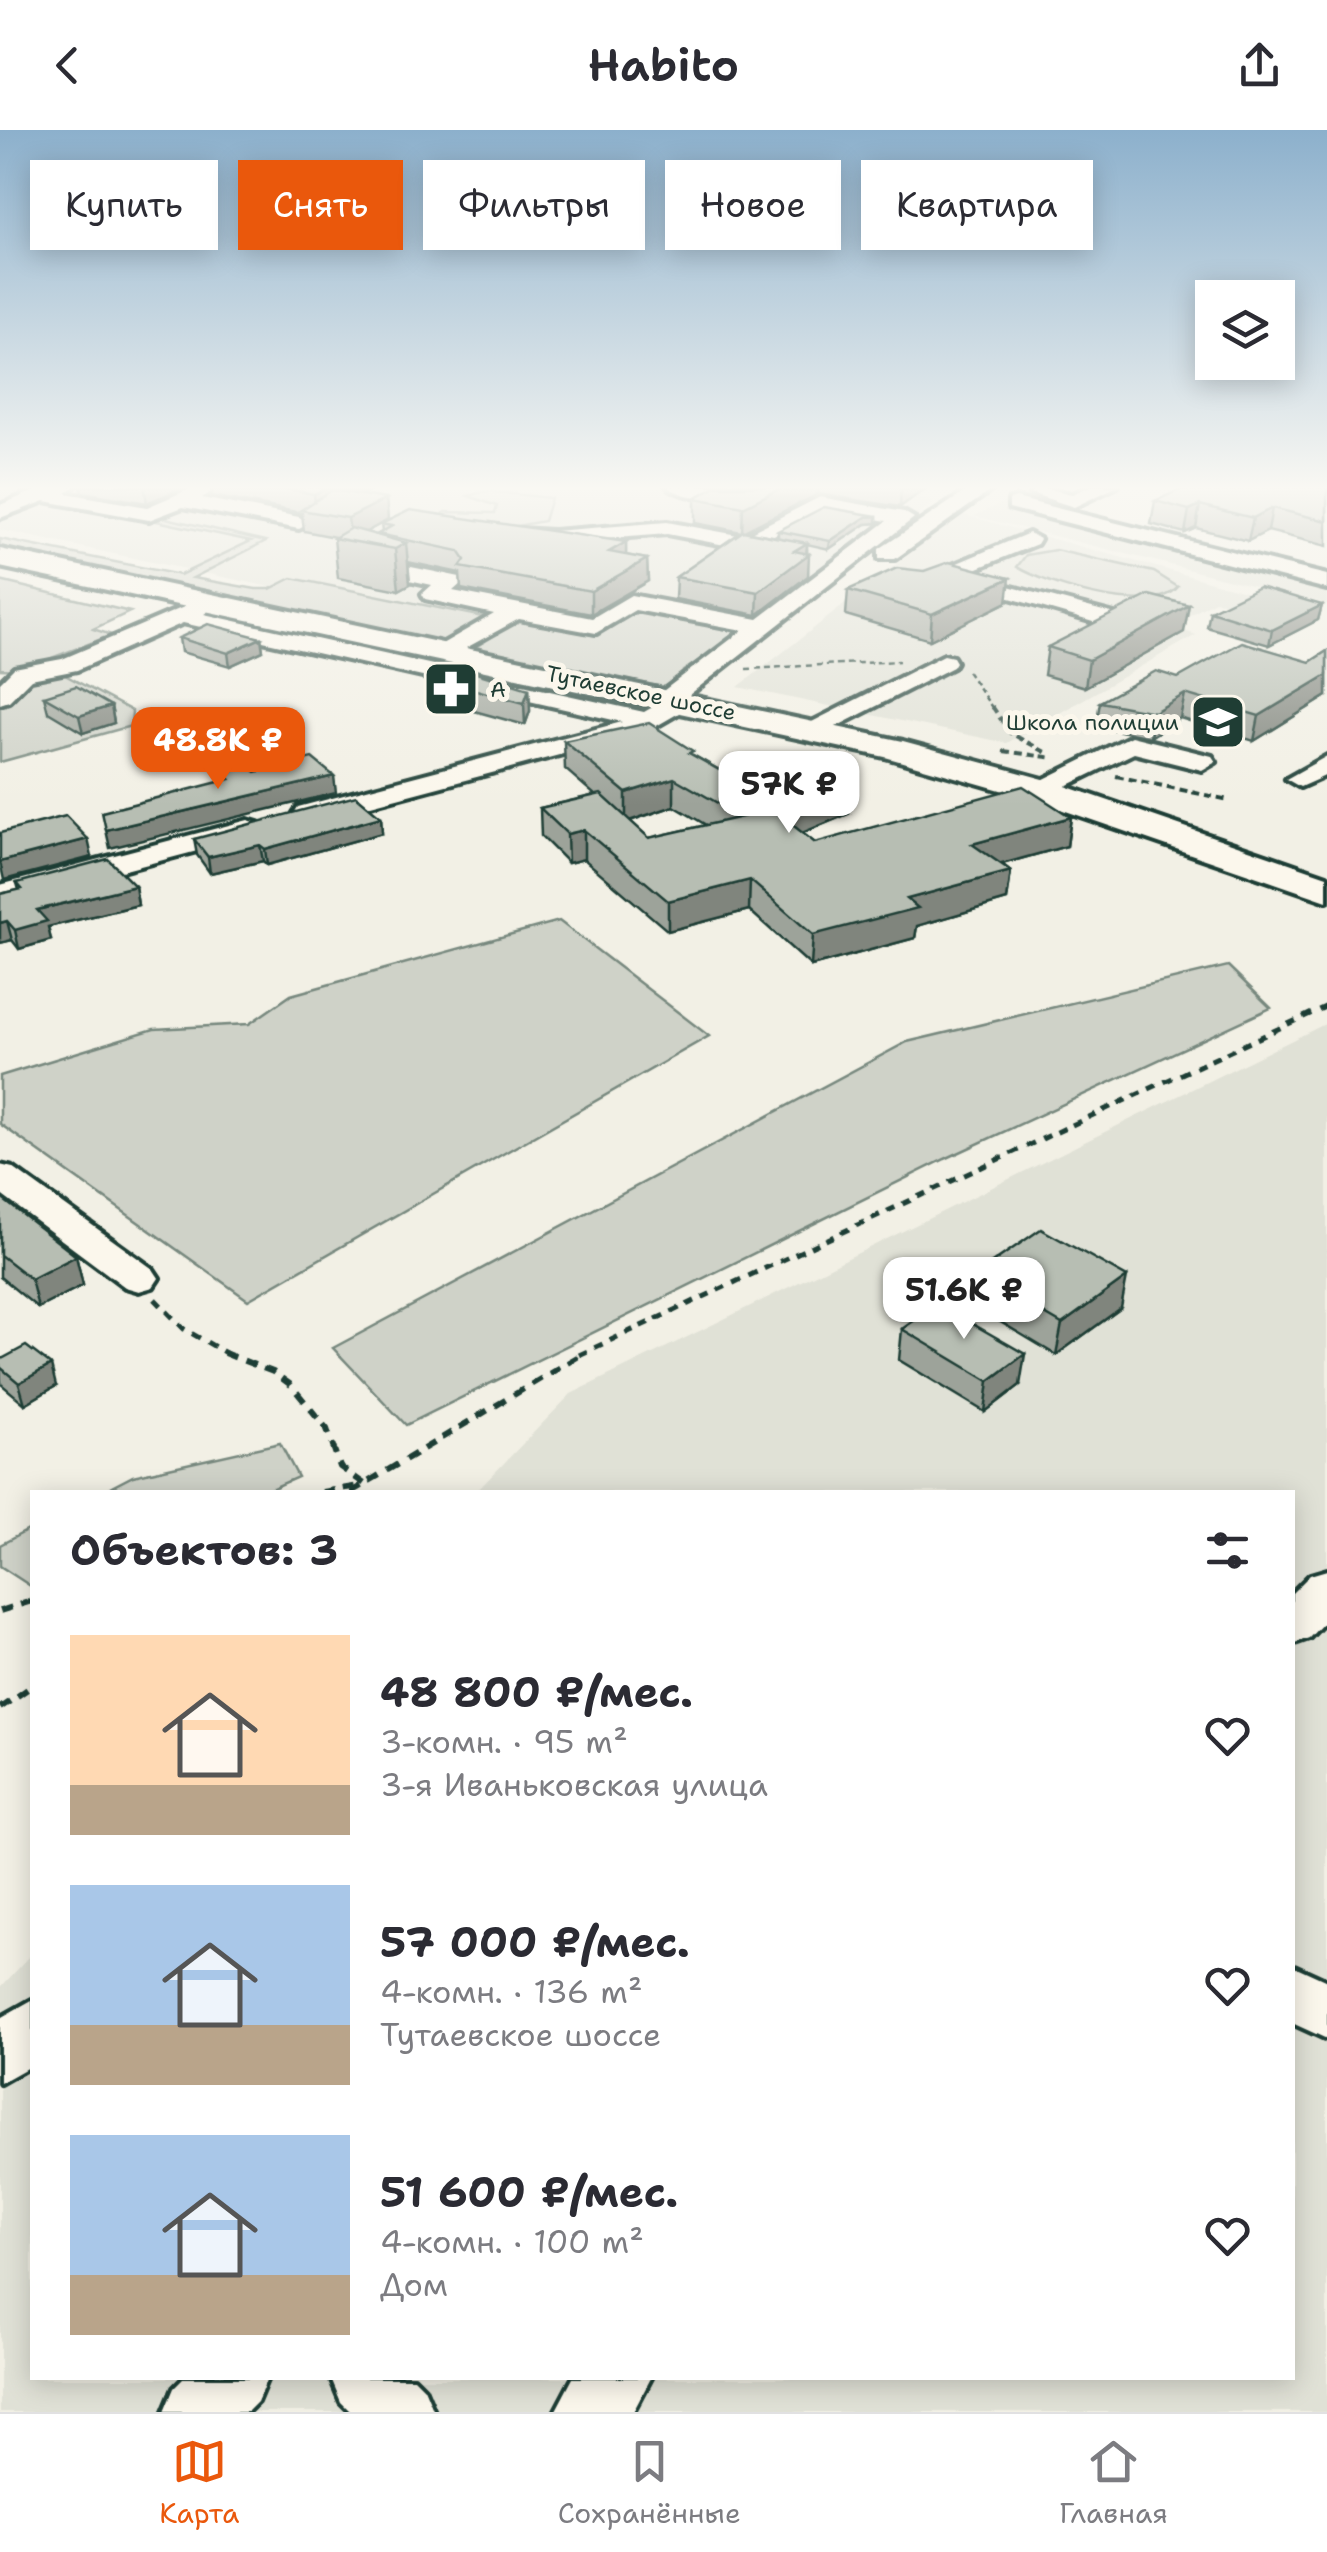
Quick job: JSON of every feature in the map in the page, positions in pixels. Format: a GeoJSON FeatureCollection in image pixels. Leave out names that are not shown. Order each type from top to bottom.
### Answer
{"type":"FeatureCollection","features":[{"type":"Feature","properties":{"kind":"main road","name":"Тутаевское шоссе"},"geometry":{"type":"LineString","coordinates":[[129,592],[195,610],[444,652],[675,706],[812,729],[1038,788],[1327,890]]}},
{"type":"Feature","properties":{"kind":"street"},"geometry":{"type":"LineString","coordinates":[[435,592],[596,626],[630,602],[763,628]]}},
{"type":"Feature","properties":{"kind":"street"},"geometry":{"type":"LineString","coordinates":[[675,706],[808,592]]}},
{"type":"Feature","properties":{"kind":"street"},"geometry":{"type":"LineString","coordinates":[[0,894],[280,820],[675,706],[742,669],[841,592]]}},
{"type":"Feature","properties":{"kind":"street"},"geometry":{"type":"LineString","coordinates":[[1008,592],[1122,624]]}},
{"type":"Feature","properties":{"kind":"street"},"geometry":{"type":"LineString","coordinates":[[0,696],[12,672],[68,664],[195,610],[675,706]]}},
{"type":"Feature","properties":{"kind":"street"},"geometry":{"type":"LineString","coordinates":[[444,652],[515,611]]}},
{"type":"Feature","properties":{"kind":"street"},"geometry":{"type":"LineString","coordinates":[[812,729],[944,662]]}},
{"type":"Feature","properties":{"kind":"street"},"geometry":{"type":"LineString","coordinates":[[1038,788],[1132,744],[1202,762]]}},
{"type":"Feature","properties":{"kind":"street"},"geometry":{"type":"LineString","coordinates":[[1300,779],[1327,764]]}},
{"type":"Feature","properties":{"kind":"street"},"geometry":{"type":"LineString","coordinates":[[0,1176],[139,1278]]}},
{"type":"Feature","properties":{"kind":"street"},"geometry":{"type":"LineString","coordinates":[[1295,1621],[1327,1588]]}},
{"type":"Feature","properties":{"kind":"street"},"geometry":{"type":"LineString","coordinates":[[1295,1994],[1327,2012]]}},
{"type":"Feature","properties":{"kind":"street"},"geometry":{"type":"LineString","coordinates":[[198,2412],[231,2380]]}},
{"type":"Feature","properties":{"kind":"street"},"geometry":{"type":"LineString","coordinates":[[368,2380],[400,2412]]}},
{"type":"Feature","properties":{"kind":"street"},"geometry":{"type":"LineString","coordinates":[[589,2412],[615,2380]]}},
{"type":"Feature","properties":{"kind":"path"},"geometry":{"type":"LineString","coordinates":[[742,669],[944,662],[964,667],[1010,733],[1082,768],[1229,800]]}},
{"type":"Feature","properties":{"kind":"path"},"geometry":{"type":"LineString","coordinates":[[355,1490],[554,1367],[1327,1006]]}},
{"type":"Feature","properties":{"kind":"path"},"geometry":{"type":"LineString","coordinates":[[139,1278],[176,1326],[223,1354],[280,1376],[313,1410],[338,1447],[340,1467],[366,1484]]}},
{"type":"Feature","properties":{"kind":"path"},"geometry":{"type":"LineString","coordinates":[[333,1490],[366,1484]]}},
{"type":"Feature","properties":{"kind":"path"},"geometry":{"type":"LineString","coordinates":[[0,1611],[30,1602]]}},
{"type":"Feature","properties":{"kind":"path"},"geometry":{"type":"LineString","coordinates":[[0,1708],[30,1687]]}},
{"type":"Feature","properties":{"kind":"shaded area"},"geometry":{"type":"Polygon","coordinates":[[[0,592],[48,592],[130,612],[93,629],[112,635],[20,670],[0,669],[0,592]]]}},
{"type":"Feature","properties":{"kind":"shaded area"},"geometry":{"type":"Polygon","coordinates":[[[196,592],[363,592],[488,618],[445,645],[196,592]]]}},
{"type":"Feature","properties":{"kind":"shaded area"},"geometry":{"type":"Polygon","coordinates":[[[296,592],[815,592],[701,678],[296,592]]]}},
{"type":"Feature","properties":{"kind":"shaded area"},"geometry":{"type":"Polygon","coordinates":[[[860,592],[1250,592],[1267,597],[1245,605],[1215,601],[1170,626],[1196,635],[1007,743],[738,687],[860,592]]]}},
{"type":"Feature","properties":{"kind":"shaded area"},"geometry":{"type":"Polygon","coordinates":[[[1089,592],[1170,592],[1146,599],[1089,592]]]}},
{"type":"Feature","properties":{"kind":"shaded area"},"geometry":{"type":"Polygon","coordinates":[[[1281,592],[1327,592],[1327,604],[1281,592]]]}},
{"type":"Feature","properties":{"kind":"shaded area"},"geometry":{"type":"Polygon","coordinates":[[[642,608],[748,629],[683,671],[681,682],[664,687],[471,650],[519,620],[597,636],[642,608]]]}},
{"type":"Feature","properties":{"kind":"shaded area"},"geometry":{"type":"Polygon","coordinates":[[[50,667],[132,711],[131,726],[0,762],[0,704],[28,675],[50,667]]]}},
{"type":"Feature","properties":{"kind":"shaded area"},"geometry":{"type":"Polygon","coordinates":[[[559,921],[709,1036],[248,1300],[0,1124],[0,1076],[154,1029],[249,1024],[291,995],[559,921]]]}},
{"type":"Feature","properties":{"kind":"shaded area"},"geometry":{"type":"Polygon","coordinates":[[[1228,966],[1271,1008],[945,1159],[406,1425],[333,1348],[907,1042],[1228,966]]]}},
{"type":"Feature","properties":{"kind":"shaded area"},"geometry":{"type":"Polygon","coordinates":[[[1327,1023],[1327,2412],[0,2412],[0,1988],[30,1956],[30,2380],[1295,2380],[1295,1490],[478,1490],[571,1394],[1327,1023]]]}},
{"type":"Feature","properties":{"kind":"shaded area"},"geometry":{"type":"Polygon","coordinates":[[[280,1443],[298,1477],[269,1490],[106,1490],[133,1476],[280,1443]]]}},
{"type":"Feature","properties":{"kind":"shaded area"},"geometry":{"type":"Polygon","coordinates":[[[30,1529],[30,1586],[0,1566],[0,1545],[30,1529]]]}},
{"type":"Feature","properties":{"kind":"building"},"geometry":{"type":"Polygon","coordinates":[[[857,592],[979,592],[932,614],[857,592]]]}},
{"type":"Feature","properties":{"kind":"building"},"geometry":{"type":"Polygon","coordinates":[[[1248,592],[1278,592],[1322,605],[1272,630],[1210,611],[1248,592]]]}},
{"type":"Feature","properties":{"kind":"building"},"geometry":{"type":"Polygon","coordinates":[[[1149,595],[1189,605],[1089,660],[1048,647],[1149,595]]]}},
{"type":"Feature","properties":{"kind":"building"},"geometry":{"type":"Polygon","coordinates":[[[208,624],[261,638],[228,653],[179,638],[208,624]]]}},
{"type":"Feature","properties":{"kind":"building"},"geometry":{"type":"Polygon","coordinates":[[[1242,642],[1310,662],[1327,651],[1327,675],[1259,716],[1185,694],[1154,712],[1100,702],[1156,671],[1178,678],[1242,642]]]}},
{"type":"Feature","properties":{"kind":"building"},"geometry":{"type":"Polygon","coordinates":[[[463,669],[529,689],[524,703],[436,679],[463,669]]]}},
{"type":"Feature","properties":{"kind":"building"},"geometry":{"type":"Polygon","coordinates":[[[76,686],[111,706],[79,716],[44,696],[76,686]]]}},
{"type":"Feature","properties":{"kind":"building"},"geometry":{"type":"Polygon","coordinates":[[[649,723],[693,751],[689,753],[744,784],[794,760],[850,786],[779,814],[815,843],[1023,786],[1071,817],[972,844],[1011,871],[907,899],[918,908],[813,935],[750,880],[668,901],[584,830],[567,834],[540,808],[601,794],[649,838],[742,817],[674,778],[626,793],[564,741],[649,723]]]}},
{"type":"Feature","properties":{"kind":"building"},"geometry":{"type":"Polygon","coordinates":[[[312,758],[334,776],[106,830],[102,812],[230,779],[223,772],[249,766],[256,772],[312,758]]]}},
{"type":"Feature","properties":{"kind":"building"},"geometry":{"type":"Polygon","coordinates":[[[356,796],[381,817],[265,849],[260,845],[208,857],[194,839],[356,796]]]}},
{"type":"Feature","properties":{"kind":"building"},"geometry":{"type":"Polygon","coordinates":[[[66,816],[88,839],[0,862],[0,833],[66,816]]]}},
{"type":"Feature","properties":{"kind":"building"},"geometry":{"type":"Polygon","coordinates":[[[108,859],[135,886],[37,910],[47,921],[15,930],[7,921],[0,923],[0,894],[22,889],[17,883],[108,859]]]}},
{"type":"Feature","properties":{"kind":"building"},"geometry":{"type":"Polygon","coordinates":[[[0,1197],[76,1256],[31,1279],[0,1255],[0,1197]]]}},
{"type":"Feature","properties":{"kind":"building"},"geometry":{"type":"Polygon","coordinates":[[[1041,1229],[1127,1277],[1062,1324],[976,1274],[1041,1229]]]}},
{"type":"Feature","properties":{"kind":"building"},"geometry":{"type":"Polygon","coordinates":[[[938,1304],[1025,1354],[989,1381],[902,1329],[938,1304]]]}},
{"type":"Feature","properties":{"kind":"building"},"geometry":{"type":"Polygon","coordinates":[[[26,1346],[51,1365],[19,1383],[0,1367],[0,1360],[26,1346]]]}},
{"type":"Feature","properties":{"kind":"place","name":"А"},"geometry":{"type":"Point","coordinates":[451,689]}},
{"type":"Feature","properties":{"kind":"place","name":"Школа полиции"},"geometry":{"type":"Point","coordinates":[1218,722]}}]}
